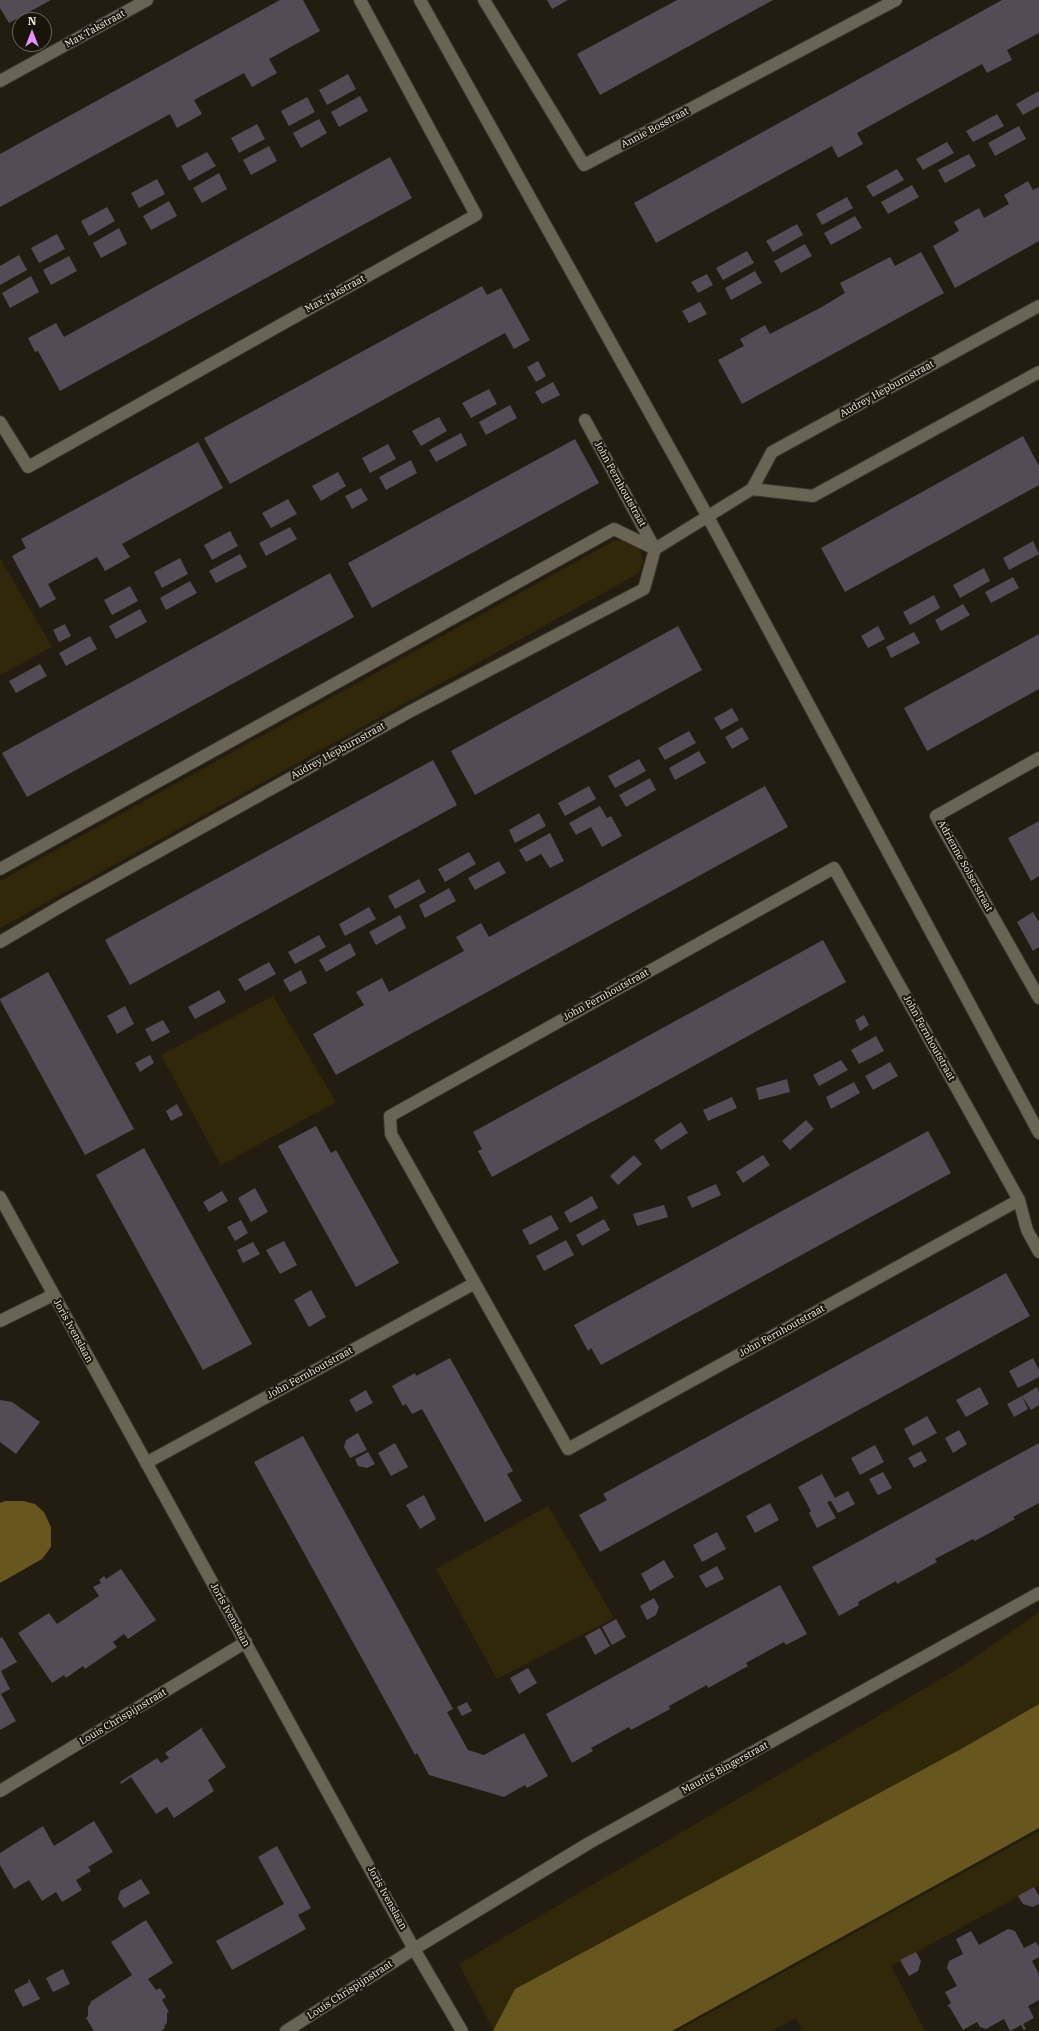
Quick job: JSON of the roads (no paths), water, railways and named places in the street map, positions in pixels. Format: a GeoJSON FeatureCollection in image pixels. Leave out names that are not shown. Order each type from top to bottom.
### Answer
{"type":"FeatureCollection","features":[{"type":"Feature","properties":{"kind":"street","name":"Max Takstraat"},"geometry":{"type":"LineString","coordinates":[[0,81],[147,0]]}},
{"type":"Feature","properties":{"kind":"street","name":"Max Takstraat"},"geometry":{"type":"LineString","coordinates":[[0,422],[28,467],[476,215],[360,0]]}},
{"type":"Feature","properties":{"kind":"street"},"geometry":{"type":"LineString","coordinates":[[420,0],[708,517],[1039,1133]]}},
{"type":"Feature","properties":{"kind":"street","name":"Annie Bosstraat"},"geometry":{"type":"LineString","coordinates":[[484,0],[584,165],[896,0]]}},
{"type":"Feature","properties":{"kind":"street","name":"Audrey Hepburnstraat"},"geometry":{"type":"LineString","coordinates":[[0,942],[68,902],[411,711],[644,589],[655,549],[752,489],[772,452],[1039,306]]}},
{"type":"Feature","properties":{"kind":"street"},"geometry":{"type":"LineString","coordinates":[[752,489],[813,496],[1039,372]]}},
{"type":"Feature","properties":{"kind":"street","name":"John Fernhoutstraat"},"geometry":{"type":"LineString","coordinates":[[585,420],[655,549]]}},
{"type":"Feature","properties":{"kind":"street"},"geometry":{"type":"LineString","coordinates":[[0,870],[614,529],[655,549]]}},
{"type":"Feature","properties":{"kind":"street","name":"Adrienne Solserstraat"},"geometry":{"type":"LineString","coordinates":[[1039,758],[936,816],[1039,998]]}},
{"type":"Feature","properties":{"kind":"street","name":"John Fernhoutstraat"},"geometry":{"type":"LineString","coordinates":[[834,868],[1019,1200],[568,1449],[391,1134],[390,1116],[834,868]]}},
{"type":"Feature","properties":{"kind":"street","name":"Joris Ivenslaan"},"geometry":{"type":"LineString","coordinates":[[0,1197],[53,1296],[246,1642],[414,1949],[462,2031]]}},
{"type":"Feature","properties":{"kind":"street"},"geometry":{"type":"LineString","coordinates":[[1019,1200],[1027,1230],[1039,1252]]}},
{"type":"Feature","properties":{"kind":"street","name":"John Fernhoutstraat"},"geometry":{"type":"LineString","coordinates":[[146,1463],[474,1283]]}},
{"type":"Feature","properties":{"kind":"street"},"geometry":{"type":"LineString","coordinates":[[0,1321],[53,1296]]}},
{"type":"Feature","properties":{"kind":"street","name":"Maurits Bingerstraat"},"geometry":{"type":"LineString","coordinates":[[414,1949],[589,1843],[1039,1593]]}},
{"type":"Feature","properties":{"kind":"street","name":"Louis Chrispijnstraat"},"geometry":{"type":"LineString","coordinates":[[0,1791],[246,1642]]}},
{"type":"Feature","properties":{"kind":"street","name":"Louis Chrispijnstraat"},"geometry":{"type":"LineString","coordinates":[[286,2031],[414,1949]]}}]}
